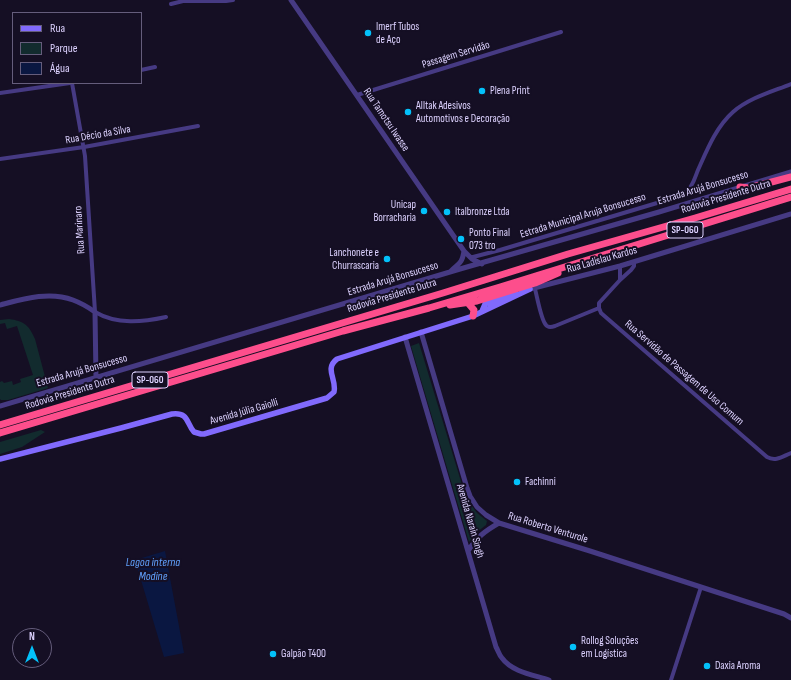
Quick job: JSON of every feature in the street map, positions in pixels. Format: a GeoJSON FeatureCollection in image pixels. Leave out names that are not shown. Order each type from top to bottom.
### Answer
{"type":"FeatureCollection","features":[{"type":"Feature","properties":{"kind":"highway"},"geometry":{"type":"LineString","coordinates":[[740,187],[749,188],[791,177]]}},
{"type":"Feature","properties":{"kind":"highway","name":"Rodovia Presidente Dutra"},"geometry":{"type":"LineString","coordinates":[[0,425],[443,293],[568,254],[791,189]]}},
{"type":"Feature","properties":{"kind":"highway","name":"Rodovia Presidente Dutra"},"geometry":{"type":"LineString","coordinates":[[0,433],[343,331],[429,308],[791,197]]}},
{"type":"Feature","properties":{"kind":"highway"},"geometry":{"type":"LineString","coordinates":[[429,308],[477,301],[535,283],[578,263]]}},
{"type":"Feature","properties":{"kind":"highway"},"geometry":{"type":"LineString","coordinates":[[532,289],[545,279]]}},
{"type":"Feature","properties":{"kind":"highway"},"geometry":{"type":"LineString","coordinates":[[468,302],[473,307],[473,316]]}},
{"type":"Feature","properties":{"kind":"main road"},"geometry":{"type":"LineString","coordinates":[[421,332],[473,316],[482,311],[485,304],[515,293],[532,289]]}},
{"type":"Feature","properties":{"kind":"main road","name":"Avenida Júlia Gaiolli"},"geometry":{"type":"LineString","coordinates":[[0,459],[177,413],[185,416],[194,432],[201,434],[312,403],[327,398],[334,392],[331,368],[334,361],[337,359],[421,332]]}},
{"type":"Feature","properties":{"kind":"street"},"geometry":{"type":"LineString","coordinates":[[171,4],[182,1],[233,0]]}},
{"type":"Feature","properties":{"kind":"street","name":"Rua Tamotsu Iwasse"},"geometry":{"type":"LineString","coordinates":[[292,0],[464,251],[472,259],[482,264]]}},
{"type":"Feature","properties":{"kind":"street","name":"Passagem Servidão"},"geometry":{"type":"LineString","coordinates":[[357,95],[561,32]]}},
{"type":"Feature","properties":{"kind":"street"},"geometry":{"type":"LineString","coordinates":[[142,70],[155,67]]}},
{"type":"Feature","properties":{"kind":"street"},"geometry":{"type":"LineString","coordinates":[[0,93],[64,84]]}},
{"type":"Feature","properties":{"kind":"street","name":"Rua Marinaro"},"geometry":{"type":"LineString","coordinates":[[71,84],[85,156],[95,312],[96,378]]}},
{"type":"Feature","properties":{"kind":"street","name":"Estrada Municipal Aruja Bonsucesso"},"geometry":{"type":"LineString","coordinates":[[470,257],[667,200],[686,192],[692,184],[717,131],[732,112],[745,103],[791,84]]}},
{"type":"Feature","properties":{"kind":"street","name":"Rua Décio da Silva"},"geometry":{"type":"LineString","coordinates":[[0,159],[84,147],[198,126]]}},
{"type":"Feature","properties":{"kind":"street","name":"Estrada Arujá Bonsucesso"},"geometry":{"type":"LineString","coordinates":[[0,406],[791,172]]}},
{"type":"Feature","properties":{"kind":"street","name":"Rua Ladislau Kardos"},"geometry":{"type":"LineString","coordinates":[[532,289],[634,262],[791,214]]}},
{"type":"Feature","properties":{"kind":"street"},"geometry":{"type":"LineString","coordinates":[[450,272],[459,265],[464,251]]}},
{"type":"Feature","properties":{"kind":"street"},"geometry":{"type":"LineString","coordinates":[[532,289],[546,326],[555,326],[599,308],[601,301],[631,270],[634,262]]}},
{"type":"Feature","properties":{"kind":"street"},"geometry":{"type":"LineString","coordinates":[[620,266],[620,280]]}},
{"type":"Feature","properties":{"kind":"street"},"geometry":{"type":"LineString","coordinates":[[0,304],[31,297],[61,296],[73,300],[100,315],[111,319],[143,322],[166,317]]}},
{"type":"Feature","properties":{"kind":"street","name":"Rua Servidão de Passagem de Uso Comum"},"geometry":{"type":"LineString","coordinates":[[599,308],[602,315],[767,457],[774,460],[791,453]]}},
{"type":"Feature","properties":{"kind":"street","name":"Rua Roberto Venturole"},"geometry":{"type":"LineString","coordinates":[[421,332],[467,488],[477,507],[486,515],[499,523],[784,614],[791,618]]}},
{"type":"Feature","properties":{"kind":"street","name":"Avenida Narain Singh"},"geometry":{"type":"LineString","coordinates":[[405,337],[496,647],[502,658],[511,667],[549,680]]}},
{"type":"Feature","properties":{"kind":"street"},"geometry":{"type":"LineString","coordinates":[[468,551],[481,534],[499,523]]}},
{"type":"Feature","properties":{"kind":"street"},"geometry":{"type":"LineString","coordinates":[[671,680],[700,587]]}},
{"type":"Feature","properties":{"kind":"green space"},"geometry":{"type":"Polygon","coordinates":[[[9,319],[25,324],[33,334],[48,388],[8,400],[1,400],[0,382],[2,381],[4,383],[12,381],[13,385],[21,382],[20,379],[33,375],[17,326],[7,329],[5,323],[0,324],[0,320],[9,319]]]}},
{"type":"Feature","properties":{"kind":"green space"},"geometry":{"type":"Polygon","coordinates":[[[419,343],[466,498],[477,513],[487,521],[486,525],[477,532],[469,542],[411,346],[419,343]]]}},
{"type":"Feature","properties":{"kind":"green space"},"geometry":{"type":"Polygon","coordinates":[[[41,430],[45,432],[22,447],[0,454],[0,442],[41,430]]]}},
{"type":"Feature","properties":{"kind":"water","name":"Lagoa interna Modine"},"geometry":{"type":"Polygon","coordinates":[[[165,551],[184,653],[164,657],[135,560],[165,551]]]}},
{"type":"Feature","properties":{"kind":"place","name":"Imerf Tubos de Aço"},"geometry":{"type":"Point","coordinates":[368,33]}},
{"type":"Feature","properties":{"kind":"place","name":"Plena Print"},"geometry":{"type":"Point","coordinates":[482,91]}},
{"type":"Feature","properties":{"kind":"place","name":"Alltak Adesivos Automotivos e Decoração"},"geometry":{"type":"Point","coordinates":[408,112]}},
{"type":"Feature","properties":{"kind":"place","name":"Unicap Borracharia"},"geometry":{"type":"Point","coordinates":[424,211]}},
{"type":"Feature","properties":{"kind":"place","name":"Italbronze Ltda"},"geometry":{"type":"Point","coordinates":[447,212]}},
{"type":"Feature","properties":{"kind":"place","name":"Ponto Final 073 tro"},"geometry":{"type":"Point","coordinates":[461,239]}},
{"type":"Feature","properties":{"kind":"place","name":"Lanchonete e Churrascaria"},"geometry":{"type":"Point","coordinates":[387,259]}},
{"type":"Feature","properties":{"kind":"place","name":"Fachinni"},"geometry":{"type":"Point","coordinates":[517,482]}},
{"type":"Feature","properties":{"kind":"place","name":"Rollog Soluções em Logística"},"geometry":{"type":"Point","coordinates":[573,647]}},
{"type":"Feature","properties":{"kind":"place","name":"Galpão T400"},"geometry":{"type":"Point","coordinates":[273,654]}},
{"type":"Feature","properties":{"kind":"place","name":"Daxia Aroma"},"geometry":{"type":"Point","coordinates":[707,666]}}]}
